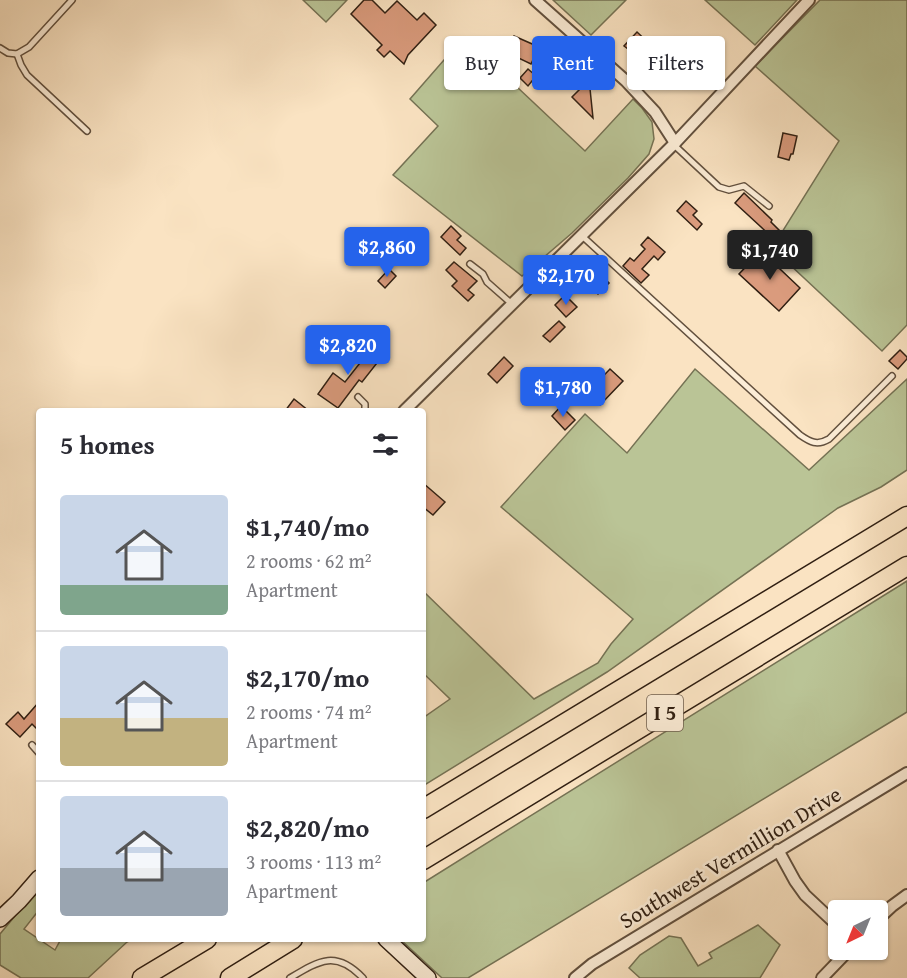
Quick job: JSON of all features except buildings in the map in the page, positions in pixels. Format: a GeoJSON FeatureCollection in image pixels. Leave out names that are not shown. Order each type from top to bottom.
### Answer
{"type":"FeatureCollection","features":[{"type":"Feature","properties":{"kind":"highway","name":"I 5"},"geometry":{"type":"LineString","coordinates":[[426,807],[907,516]]}},
{"type":"Feature","properties":{"kind":"highway","name":"I 5"},"geometry":{"type":"LineString","coordinates":[[426,858],[907,566]]}},
{"type":"Feature","properties":{"kind":"highway"},"geometry":{"type":"LineString","coordinates":[[142,978],[202,942]]}},
{"type":"Feature","properties":{"kind":"highway"},"geometry":{"type":"LineString","coordinates":[[230,978],[288,942]]}},
{"type":"Feature","properties":{"kind":"street"},"geometry":{"type":"LineString","coordinates":[[535,0],[626,81],[655,112],[674,143]]}},
{"type":"Feature","properties":{"kind":"street"},"geometry":{"type":"LineString","coordinates":[[407,408],[674,143],[808,0]]}},
{"type":"Feature","properties":{"kind":"street","name":"Southwest Vermillion Drive"},"geometry":{"type":"LineString","coordinates":[[575,978],[592,964],[907,773]]}},
{"type":"Feature","properties":{"kind":"street"},"geometry":{"type":"LineString","coordinates":[[778,850],[805,895],[828,917]]}},
{"type":"Feature","properties":{"kind":"street"},"geometry":{"type":"LineString","coordinates":[[0,919],[36,883]]}},
{"type":"Feature","properties":{"kind":"street"},"geometry":{"type":"LineString","coordinates":[[888,911],[907,895]]}},
{"type":"Feature","properties":{"kind":"street"},"geometry":{"type":"LineString","coordinates":[[389,942],[428,978]]}},
{"type":"Feature","properties":{"kind":"street"},"geometry":{"type":"LineString","coordinates":[[822,978],[839,960]]}},
{"type":"Feature","properties":{"kind":"lane"},"geometry":{"type":"LineString","coordinates":[[0,48],[8,53],[17,54],[29,46],[72,0]]}},
{"type":"Feature","properties":{"kind":"lane"},"geometry":{"type":"LineString","coordinates":[[17,54],[27,75],[87,131]]}},
{"type":"Feature","properties":{"kind":"lane"},"geometry":{"type":"LineString","coordinates":[[674,143],[719,187],[729,190],[744,186],[768,206]]}},
{"type":"Feature","properties":{"kind":"lane"},"geometry":{"type":"LineString","coordinates":[[581,236],[810,442],[820,443],[829,439],[892,376]]}},
{"type":"Feature","properties":{"kind":"lane"},"geometry":{"type":"LineString","coordinates":[[470,264],[512,304]]}},
{"type":"Feature","properties":{"kind":"lane"},"geometry":{"type":"LineString","coordinates":[[358,397],[365,404],[365,408]]}},
{"type":"Feature","properties":{"kind":"lane"},"geometry":{"type":"LineString","coordinates":[[32,745],[36,750]]}},
{"type":"Feature","properties":{"kind":"lane"},"geometry":{"type":"LineString","coordinates":[[290,978],[327,960],[344,963],[363,978]]}},
{"type":"Feature","properties":{"kind":"green space"},"geometry":{"type":"Polygon","coordinates":[[[303,0],[347,0],[326,22],[303,0]]]}},
{"type":"Feature","properties":{"kind":"green space"},"geometry":{"type":"Polygon","coordinates":[[[553,0],[626,0],[591,35],[553,0]]]}},
{"type":"Feature","properties":{"kind":"green space"},"geometry":{"type":"Polygon","coordinates":[[[705,0],[797,0],[755,45],[705,0]]]}},
{"type":"Feature","properties":{"kind":"green space"},"geometry":{"type":"Polygon","coordinates":[[[820,0],[907,0],[907,325],[882,351],[772,248],[839,141],[755,66],[820,0]]]}},
{"type":"Feature","properties":{"kind":"green space"},"geometry":{"type":"Polygon","coordinates":[[[444,60],[444,90],[520,90],[585,151],[633,99],[652,122],[654,139],[649,154],[628,178],[572,233],[522,276],[393,175],[438,126],[410,99],[444,60]]]}},
{"type":"Feature","properties":{"kind":"green space"},"geometry":{"type":"Polygon","coordinates":[[[695,369],[809,470],[907,379],[907,470],[881,487],[838,508],[607,672],[426,784],[426,716],[450,699],[426,676],[426,594],[534,699],[598,663],[633,619],[501,507],[585,414],[627,453],[695,369]]]}},
{"type":"Feature","properties":{"kind":"green space"},"geometry":{"type":"Polygon","coordinates":[[[907,581],[907,712],[468,978],[442,978],[403,942],[426,942],[426,881],[907,581]]]}},
{"type":"Feature","properties":{"kind":"green space"},"geometry":{"type":"Polygon","coordinates":[[[35,892],[36,914],[24,929],[36,937],[36,942],[43,942],[55,950],[59,942],[127,942],[88,978],[21,978],[0,965],[0,934],[35,892]]]}},
{"type":"Feature","properties":{"kind":"green space"},"geometry":{"type":"Polygon","coordinates":[[[758,925],[780,945],[760,978],[640,978],[629,968],[640,955],[669,936],[681,938],[698,966],[712,958],[709,953],[758,925]]]}}]}
